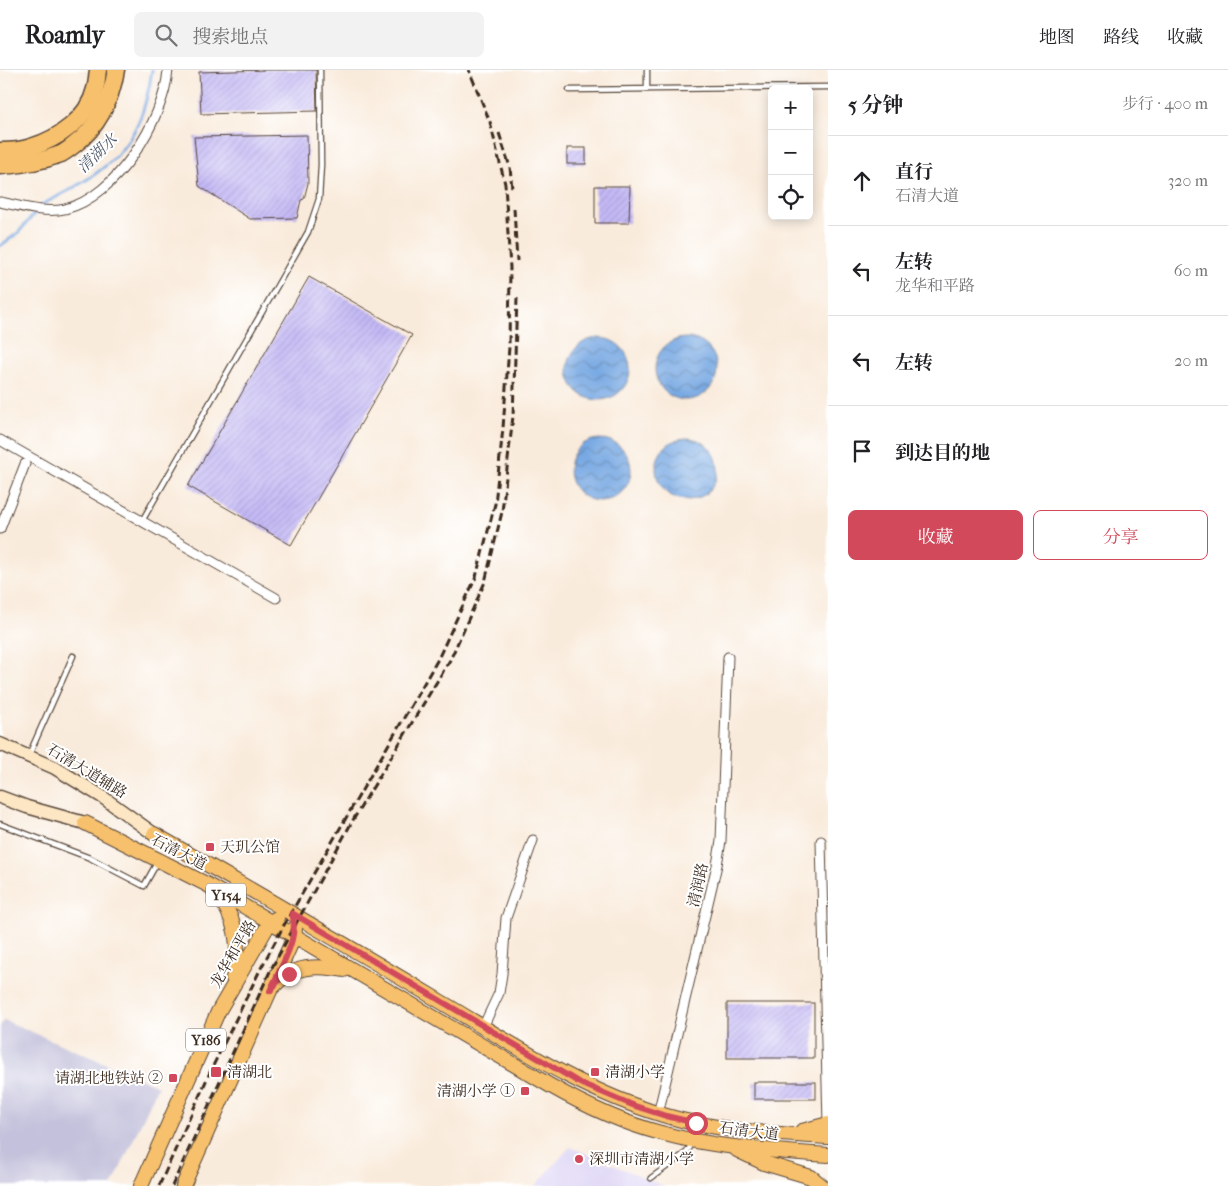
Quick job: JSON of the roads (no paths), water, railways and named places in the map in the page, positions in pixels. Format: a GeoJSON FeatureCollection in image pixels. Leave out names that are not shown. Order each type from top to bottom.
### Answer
{"type":"FeatureCollection","features":[{"type":"Feature","properties":{"kind":"highway"},"geometry":{"type":"LineString","coordinates":[[0,151],[29,148],[50,140],[68,129],[84,113],[95,91],[98,70]]}},
{"type":"Feature","properties":{"kind":"highway"},"geometry":{"type":"LineString","coordinates":[[0,166],[36,161],[62,154],[81,140],[99,118],[113,91],[116,70]]}},
{"type":"Feature","properties":{"kind":"main road","name":"石清大道辅路"},"geometry":{"type":"LineString","coordinates":[[0,744],[55,768],[101,796],[154,834]]}},
{"type":"Feature","properties":{"kind":"main road","name":"Y154"},"geometry":{"type":"LineString","coordinates":[[0,797],[27,807],[85,823]]}},
{"type":"Feature","properties":{"kind":"main road","name":"石清大道"},"geometry":{"type":"LineString","coordinates":[[85,823],[206,884],[574,1099],[633,1124],[661,1133],[727,1146],[828,1155]]}},
{"type":"Feature","properties":{"kind":"main road","name":"石清大道"},"geometry":{"type":"LineString","coordinates":[[154,834],[580,1083],[658,1114],[721,1128],[828,1137]]}},
{"type":"Feature","properties":{"kind":"main road"},"geometry":{"type":"LineString","coordinates":[[206,884],[219,897],[229,914],[236,932],[238,950],[230,991]]}},
{"type":"Feature","properties":{"kind":"main road","name":"龙华和平路"},"geometry":{"type":"LineString","coordinates":[[141,1186],[218,1012],[270,922],[277,917],[292,913]]}},
{"type":"Feature","properties":{"kind":"main road","name":"Y186"},"geometry":{"type":"LineString","coordinates":[[183,1186],[294,936],[295,920],[292,913]]}},
{"type":"Feature","properties":{"kind":"main road"},"geometry":{"type":"LineString","coordinates":[[270,991],[279,980],[300,969],[330,967],[361,976]]}},
{"type":"Feature","properties":{"kind":"main road"},"geometry":{"type":"LineString","coordinates":[[778,1134],[828,1124]]}},
{"type":"Feature","properties":{"kind":"main road"},"geometry":{"type":"LineString","coordinates":[[727,1146],[755,1160],[811,1176],[822,1186]]}},
{"type":"Feature","properties":{"kind":"street"},"geometry":{"type":"LineString","coordinates":[[0,202],[50,210],[66,208],[81,202],[106,184],[120,171],[135,152],[156,116],[164,94],[168,70]]}},
{"type":"Feature","properties":{"kind":"street"},"geometry":{"type":"LineString","coordinates":[[0,440],[276,598]]}},
{"type":"Feature","properties":{"kind":"street"},"geometry":{"type":"LineString","coordinates":[[0,529],[25,464]]}},
{"type":"Feature","properties":{"kind":"street","name":"清润路"},"geometry":{"type":"LineString","coordinates":[[658,1114],[721,841],[728,657]]}},
{"type":"Feature","properties":{"kind":"street"},"geometry":{"type":"LineString","coordinates":[[483,1027],[499,993],[506,918],[533,840]]}},
{"type":"Feature","properties":{"kind":"street"},"geometry":{"type":"LineString","coordinates":[[822,841],[828,1124]]}},
{"type":"Feature","properties":{"kind":"lane"},"geometry":{"type":"LineString","coordinates":[[142,522],[308,232],[319,199],[320,190],[320,70]]}},
{"type":"Feature","properties":{"kind":"lane"},"geometry":{"type":"LineString","coordinates":[[647,70],[648,89]]}},
{"type":"Feature","properties":{"kind":"lane"},"geometry":{"type":"LineString","coordinates":[[569,90],[828,87]]}},
{"type":"Feature","properties":{"kind":"lane"},"geometry":{"type":"LineString","coordinates":[[28,756],[73,656]]}},
{"type":"Feature","properties":{"kind":"lane"},"geometry":{"type":"LineString","coordinates":[[0,824],[90,858],[144,886],[159,860]]}},
{"type":"Feature","properties":{"kind":"lane"},"geometry":{"type":"LineString","coordinates":[[651,1178],[687,1152],[693,1140]]}},
{"type":"Feature","properties":{"kind":"water"},"geometry":{"type":"Polygon","coordinates":[[[593,338],[605,338],[621,347],[628,357],[630,369],[628,381],[621,391],[605,400],[593,400],[582,395],[573,386],[568,375],[568,363],[573,352],[582,343],[593,338]]]}},
{"type":"Feature","properties":{"kind":"water"},"geometry":{"type":"Polygon","coordinates":[[[680,338],[692,338],[708,347],[715,357],[717,369],[715,381],[708,391],[692,400],[680,400],[669,395],[660,386],[655,375],[655,363],[660,352],[669,343],[680,338]]]}},
{"type":"Feature","properties":{"kind":"water"},"geometry":{"type":"Polygon","coordinates":[[[681,438],[693,438],[709,447],[716,457],[718,469],[716,481],[709,491],[693,500],[681,500],[670,495],[661,486],[656,475],[656,463],[661,452],[670,443],[681,438]]]}},
{"type":"Feature","properties":{"kind":"water"},"geometry":{"type":"Polygon","coordinates":[[[594,439],[606,439],[622,448],[629,458],[631,470],[629,482],[622,492],[606,501],[594,501],[583,496],[574,487],[569,476],[569,464],[574,453],[583,444],[594,439]]]}},
{"type":"Feature","properties":{"kind":"waterway","name":"清湖水"},"geometry":{"type":"LineString","coordinates":[[40,208],[43,204],[87,180],[118,154],[130,138],[140,119],[147,97],[152,70]]}},
{"type":"Feature","properties":{"kind":"waterway","name":"清湖水"},"geometry":{"type":"LineString","coordinates":[[0,246],[18,233],[36,212]]}},
{"type":"Feature","properties":{"kind":"railway"},"geometry":{"type":"LineString","coordinates":[[159,1186],[211,1070],[260,970],[284,925],[438,659],[476,577],[495,504],[509,347],[510,268],[505,184],[490,122],[469,70]]}},
{"type":"Feature","properties":{"kind":"railway"},"geometry":{"type":"LineString","coordinates":[[499,133],[510,167],[512,189]]}},
{"type":"Feature","properties":{"kind":"railway"},"geometry":{"type":"LineString","coordinates":[[514,208],[517,261]]}},
{"type":"Feature","properties":{"kind":"railway"},"geometry":{"type":"LineString","coordinates":[[172,1186],[271,969],[353,820],[450,660],[485,582],[502,512],[513,416],[517,298]]}},
{"type":"Feature","properties":{"kind":"place","name":"天玑公馆"},"geometry":{"type":"Point","coordinates":[210,847]}},
{"type":"Feature","properties":{"kind":"place","name":"清湖北"},"geometry":{"type":"Point","coordinates":[216,1072]}},
{"type":"Feature","properties":{"kind":"place","name":"清湖小学"},"geometry":{"type":"Point","coordinates":[595,1072]}},
{"type":"Feature","properties":{"kind":"place","name":"请湖北地铁站 ②"},"geometry":{"type":"Point","coordinates":[173,1078]}},
{"type":"Feature","properties":{"kind":"place","name":"清湖小学 ①"},"geometry":{"type":"Point","coordinates":[525,1091]}},
{"type":"Feature","properties":{"kind":"place","name":"深圳市清湖小学"},"geometry":{"type":"Point","coordinates":[579,1159]}}]}
